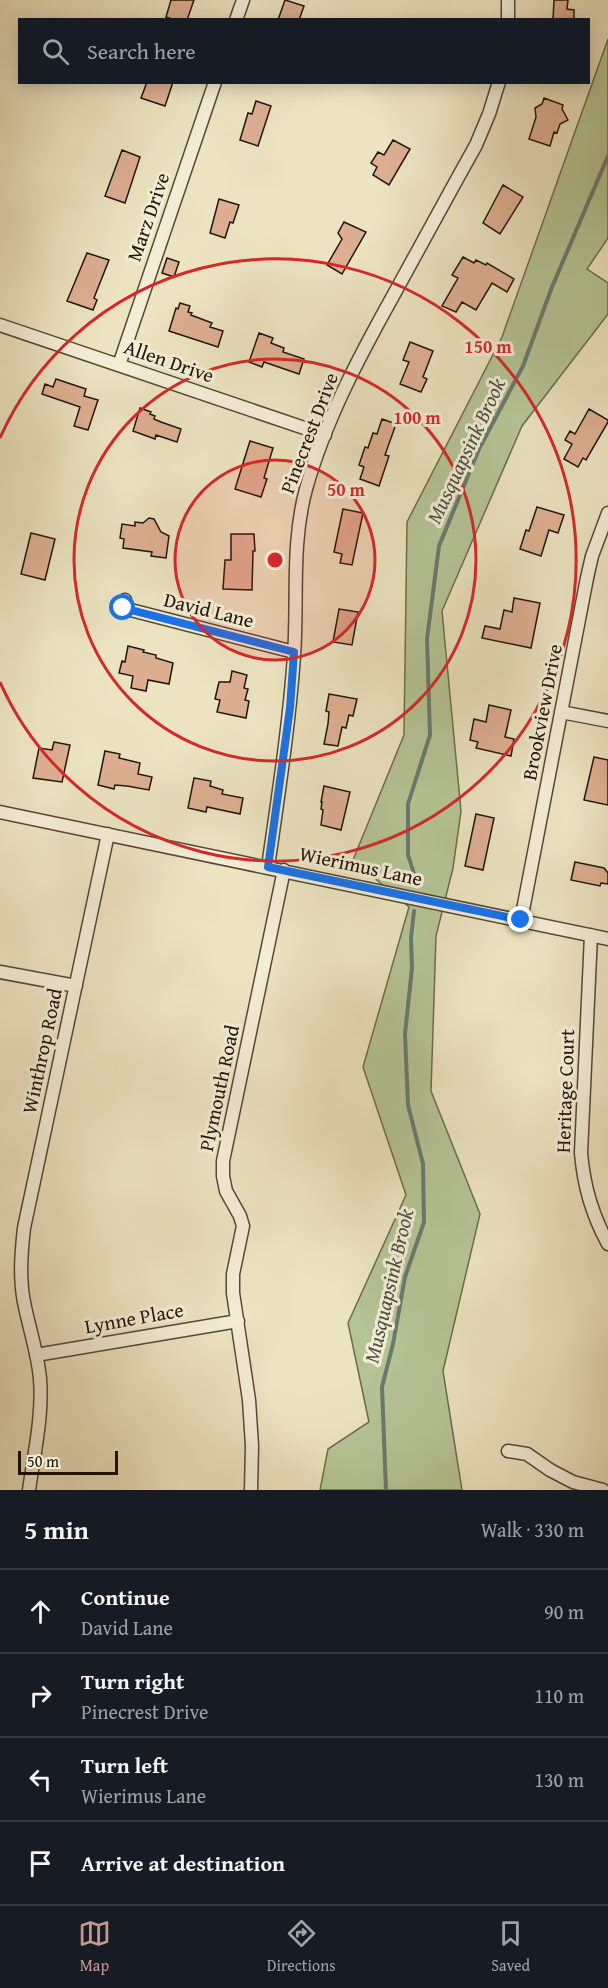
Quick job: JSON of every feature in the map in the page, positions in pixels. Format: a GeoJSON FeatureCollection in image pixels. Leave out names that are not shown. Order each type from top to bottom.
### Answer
{"type":"FeatureCollection","features":[{"type":"Feature","properties":{"kind":"street"},"geometry":{"type":"LineString","coordinates":[[237,18],[243,0]]}},
{"type":"Feature","properties":{"kind":"street"},"geometry":{"type":"LineString","coordinates":[[507,18],[508,0]]}},
{"type":"Feature","properties":{"kind":"street","name":"Marz Drive"},"geometry":{"type":"LineString","coordinates":[[119,365],[214,84]]}},
{"type":"Feature","properties":{"kind":"street","name":"Pinecrest Drive"},"geometry":{"type":"LineString","coordinates":[[268,867],[290,708],[294,652],[296,551],[305,490],[325,435],[366,345],[476,145],[498,84]]}},
{"type":"Feature","properties":{"kind":"street","name":"Allen Drive"},"geometry":{"type":"LineString","coordinates":[[0,325],[325,435]]}},
{"type":"Feature","properties":{"kind":"street","name":"Brookview Drive"},"geometry":{"type":"LineString","coordinates":[[521,920],[592,556],[608,513]]}},
{"type":"Feature","properties":{"kind":"street","name":"David Lane"},"geometry":{"type":"LineString","coordinates":[[125,600],[123,608],[294,652]]}},
{"type":"Feature","properties":{"kind":"street"},"geometry":{"type":"LineString","coordinates":[[561,712],[608,721]]}},
{"type":"Feature","properties":{"kind":"street","name":"Wierimus Lane"},"geometry":{"type":"LineString","coordinates":[[0,812],[608,939]]}},
{"type":"Feature","properties":{"kind":"street","name":"Winthrop Road"},"geometry":{"type":"LineString","coordinates":[[29,1490],[40,1406],[40,1380],[24,1305],[21,1277],[24,1228],[108,834]]}},
{"type":"Feature","properties":{"kind":"street","name":"Plymouth Road"},"geometry":{"type":"LineString","coordinates":[[251,1490],[252,1446],[249,1400],[233,1293],[233,1274],[243,1226],[226,1191],[223,1161],[284,870]]}},
{"type":"Feature","properties":{"kind":"street","name":"Heritage Court"},"geometry":{"type":"LineString","coordinates":[[591,935],[581,1153],[588,1202],[608,1244]]}},
{"type":"Feature","properties":{"kind":"street"},"geometry":{"type":"LineString","coordinates":[[0,972],[76,986]]}},
{"type":"Feature","properties":{"kind":"street","name":"Lynne Place"},"geometry":{"type":"LineString","coordinates":[[36,1354],[238,1321]]}},
{"type":"Feature","properties":{"kind":"street"},"geometry":{"type":"LineString","coordinates":[[508,1451],[526,1454],[573,1482],[601,1490]]}},
{"type":"Feature","properties":{"kind":"green space"},"geometry":{"type":"Polygon","coordinates":[[[608,39],[608,238],[587,269],[608,283],[608,314],[522,426],[442,611],[461,811],[453,868],[436,936],[431,1091],[480,1214],[443,1371],[462,1490],[320,1490],[328,1449],[369,1422],[348,1323],[406,1195],[363,1067],[409,907],[353,860],[404,735],[407,522],[502,337],[608,39]]]}},
{"type":"Feature","properties":{"kind":"building"},"geometry":{"type":"Polygon","coordinates":[[[171,0],[194,0],[188,18],[166,17],[171,0]]]}},
{"type":"Feature","properties":{"kind":"building"},"geometry":{"type":"Polygon","coordinates":[[[285,0],[304,6],[300,18],[279,18],[285,0]]]}},
{"type":"Feature","properties":{"kind":"building"},"geometry":{"type":"Polygon","coordinates":[[[554,0],[568,0],[567,9],[574,10],[574,18],[553,18],[554,0]]]}},
{"type":"Feature","properties":{"kind":"building"},"geometry":{"type":"Polygon","coordinates":[[[146,84],[172,84],[165,106],[141,98],[146,84]]]}},
{"type":"Feature","properties":{"kind":"building"},"geometry":{"type":"Polygon","coordinates":[[[544,98],[563,105],[562,109],[568,120],[560,124],[557,133],[554,132],[550,146],[529,139],[536,117],[535,108],[542,104],[544,98]]]}},
{"type":"Feature","properties":{"kind":"building"},"geometry":{"type":"Polygon","coordinates":[[[256,101],[271,106],[258,146],[240,140],[248,113],[252,114],[256,101]]]}},
{"type":"Feature","properties":{"kind":"building"},"geometry":{"type":"Polygon","coordinates":[[[393,140],[410,149],[389,185],[373,175],[377,167],[371,163],[378,152],[384,155],[393,140]]]}},
{"type":"Feature","properties":{"kind":"building"},"geometry":{"type":"Polygon","coordinates":[[[122,150],[140,157],[125,203],[105,196],[122,150]]]}},
{"type":"Feature","properties":{"kind":"building"},"geometry":{"type":"Polygon","coordinates":[[[503,185],[523,197],[500,234],[483,223],[503,185]]]}},
{"type":"Feature","properties":{"kind":"building"},"geometry":{"type":"Polygon","coordinates":[[[219,199],[239,205],[225,238],[210,233],[219,199]]]}},
{"type":"Feature","properties":{"kind":"building"},"geometry":{"type":"Polygon","coordinates":[[[344,222],[366,232],[342,274],[327,265],[342,239],[338,233],[344,222]]]}},
{"type":"Feature","properties":{"kind":"building"},"geometry":{"type":"Polygon","coordinates":[[[87,253],[109,260],[94,298],[97,300],[93,310],[67,301],[87,253]]]}},
{"type":"Feature","properties":{"kind":"building"},"geometry":{"type":"Polygon","coordinates":[[[463,257],[474,263],[476,260],[486,265],[487,263],[514,279],[507,292],[492,283],[476,310],[462,302],[456,312],[442,306],[458,278],[452,275],[463,257]]]}},
{"type":"Feature","properties":{"kind":"building"},"geometry":{"type":"Polygon","coordinates":[[[167,258],[179,262],[174,277],[162,273],[167,258]]]}},
{"type":"Feature","properties":{"kind":"building"},"geometry":{"type":"Polygon","coordinates":[[[180,303],[190,306],[188,312],[192,313],[191,315],[212,323],[210,327],[223,331],[218,347],[169,331],[176,308],[178,309],[180,303]]]}},
{"type":"Feature","properties":{"kind":"building"},"geometry":{"type":"Polygon","coordinates":[[[259,333],[273,338],[271,343],[284,348],[283,352],[304,359],[299,374],[264,362],[262,367],[249,362],[259,333]]]}},
{"type":"Feature","properties":{"kind":"building"},"geometry":{"type":"Polygon","coordinates":[[[410,342],[433,351],[423,377],[427,379],[421,392],[400,384],[409,362],[403,360],[410,342]]]}},
{"type":"Feature","properties":{"kind":"building"},"geometry":{"type":"Polygon","coordinates":[[[56,379],[86,389],[84,396],[98,400],[88,430],[74,426],[80,407],[42,394],[45,384],[53,387],[56,379]]]}},
{"type":"Feature","properties":{"kind":"building"},"geometry":{"type":"Polygon","coordinates":[[[140,408],[151,412],[150,414],[155,416],[154,419],[181,429],[177,442],[156,435],[155,439],[133,431],[140,408]]]}},
{"type":"Feature","properties":{"kind":"building"},"geometry":{"type":"Polygon","coordinates":[[[589,409],[608,422],[586,460],[583,458],[578,467],[564,459],[572,444],[565,440],[570,431],[575,434],[589,409]]]}},
{"type":"Feature","properties":{"kind":"building"},"geometry":{"type":"Polygon","coordinates":[[[382,419],[396,424],[385,455],[389,456],[379,486],[360,479],[364,467],[359,465],[365,447],[368,448],[373,433],[377,434],[382,419]]]}},
{"type":"Feature","properties":{"kind":"building"},"geometry":{"type":"Polygon","coordinates":[[[250,441],[273,448],[261,497],[235,489],[250,441]]]}},
{"type":"Feature","properties":{"kind":"building"},"geometry":{"type":"Polygon","coordinates":[[[537,507],[564,515],[558,533],[549,530],[541,556],[520,549],[537,507]]]}},
{"type":"Feature","properties":{"kind":"building"},"geometry":{"type":"Polygon","coordinates":[[[343,509],[363,513],[352,565],[340,563],[342,554],[334,552],[343,509]]]}},
{"type":"Feature","properties":{"kind":"building"},"geometry":{"type":"Polygon","coordinates":[[[149,518],[154,519],[161,532],[169,536],[166,558],[151,556],[152,552],[123,548],[124,539],[120,538],[122,524],[135,526],[135,522],[143,523],[149,518]]]}},
{"type":"Feature","properties":{"kind":"building"},"geometry":{"type":"Polygon","coordinates":[[[31,533],[55,539],[45,580],[21,574],[31,533]]]}},
{"type":"Feature","properties":{"kind":"building"},"geometry":{"type":"Polygon","coordinates":[[[231,534],[254,534],[252,590],[223,589],[225,560],[231,560],[231,534]]]}},
{"type":"Feature","properties":{"kind":"building"},"geometry":{"type":"Polygon","coordinates":[[[514,598],[540,603],[531,648],[482,638],[485,626],[500,629],[504,610],[512,612],[514,598]]]}},
{"type":"Feature","properties":{"kind":"building"},"geometry":{"type":"Polygon","coordinates":[[[339,609],[358,612],[352,645],[333,642],[339,609]]]}},
{"type":"Feature","properties":{"kind":"building"},"geometry":{"type":"Polygon","coordinates":[[[128,646],[144,650],[143,652],[156,655],[156,658],[173,663],[169,684],[148,680],[146,691],[131,688],[133,676],[119,673],[122,661],[125,662],[128,646]]]}},
{"type":"Feature","properties":{"kind":"building"},"geometry":{"type":"Polygon","coordinates":[[[232,671],[247,675],[244,688],[248,689],[245,700],[249,701],[246,718],[217,712],[220,700],[215,699],[219,682],[230,682],[232,671]]]}},
{"type":"Feature","properties":{"kind":"building"},"geometry":{"type":"Polygon","coordinates":[[[329,694],[357,699],[353,716],[349,715],[346,728],[342,727],[338,746],[324,744],[328,724],[329,712],[326,711],[329,694]]]}},
{"type":"Feature","properties":{"kind":"building"},"geometry":{"type":"Polygon","coordinates":[[[489,705],[511,710],[505,737],[514,739],[511,756],[476,748],[478,742],[470,740],[474,719],[486,722],[489,705]]]}},
{"type":"Feature","properties":{"kind":"building"},"geometry":{"type":"Polygon","coordinates":[[[54,742],[70,745],[62,782],[33,778],[39,748],[52,750],[54,742]]]}},
{"type":"Feature","properties":{"kind":"building"},"geometry":{"type":"Polygon","coordinates":[[[105,751],[120,754],[119,758],[140,763],[138,774],[152,777],[149,790],[115,785],[114,789],[98,785],[105,751]]]}},
{"type":"Feature","properties":{"kind":"building"},"geometry":{"type":"Polygon","coordinates":[[[594,757],[608,760],[608,805],[584,800],[594,757]]]}},
{"type":"Feature","properties":{"kind":"building"},"geometry":{"type":"Polygon","coordinates":[[[194,778],[211,781],[210,786],[223,790],[222,794],[243,798],[240,814],[207,807],[206,812],[188,808],[194,778]]]}},
{"type":"Feature","properties":{"kind":"building"},"geometry":{"type":"Polygon","coordinates":[[[324,786],[350,792],[341,830],[321,825],[324,786]]]}},
{"type":"Feature","properties":{"kind":"building"},"geometry":{"type":"Polygon","coordinates":[[[476,814],[494,818],[483,870],[465,866],[476,814]]]}},
{"type":"Feature","properties":{"kind":"building"},"geometry":{"type":"Polygon","coordinates":[[[575,862],[604,868],[608,873],[608,884],[601,883],[600,886],[571,880],[575,862]]]}},
{"type":"Feature","properties":{"kind":"waterway","name":"Musquapsink Brook"},"geometry":{"type":"LineString","coordinates":[[416,880],[408,855],[408,804],[430,735],[427,639],[439,546],[479,449],[523,366],[552,287],[608,156]]}},
{"type":"Feature","properties":{"kind":"waterway","name":"Musquapsink Brook"},"geometry":{"type":"LineString","coordinates":[[386,1490],[382,1387],[393,1344],[405,1277],[424,1222],[423,1164],[408,1105],[405,1034],[412,968],[411,938],[414,911]]}},
{"type":"Feature","properties":{"kind":"route"},"geometry":{"type":"LineString","coordinates":[[123,608],[294,652],[290,708],[268,867],[521,920]]}}]}
